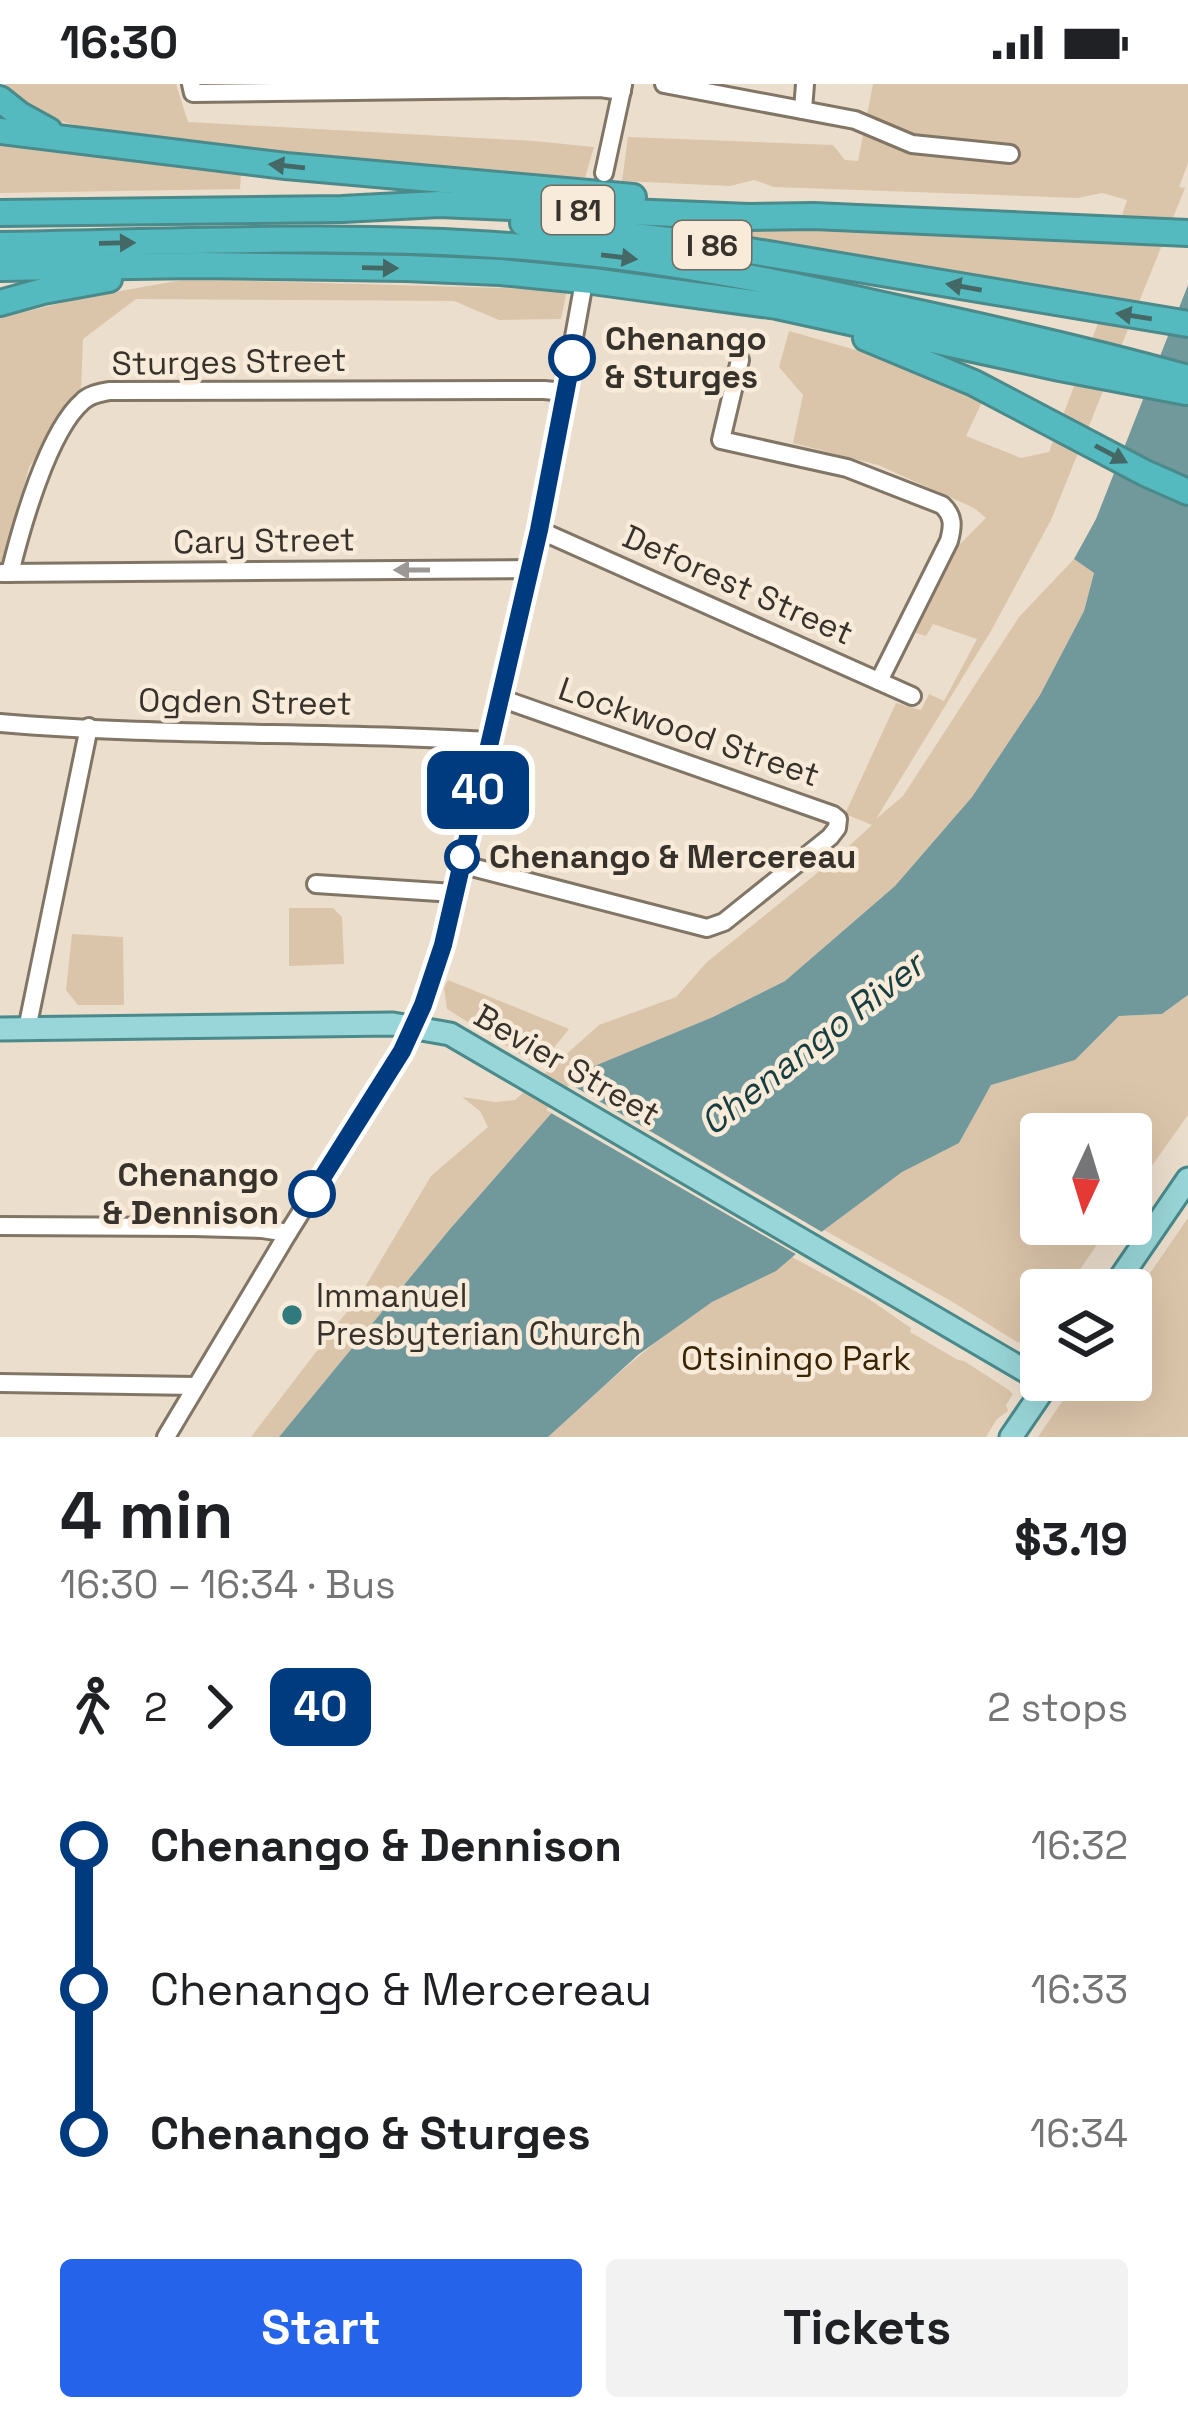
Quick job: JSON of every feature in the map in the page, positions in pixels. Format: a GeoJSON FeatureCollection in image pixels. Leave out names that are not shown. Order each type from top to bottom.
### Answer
{"type":"FeatureCollection","features":[{"type":"Feature","properties":{"kind":"highway"},"geometry":{"type":"LineString","coordinates":[[0,99],[31,122],[74,140]]}},
{"type":"Feature","properties":{"kind":"highway"},"geometry":{"type":"LineString","coordinates":[[0,131],[286,166],[814,216]]}},
{"type":"Feature","properties":{"kind":"highway","name":"I 81"},"geometry":{"type":"LineString","coordinates":[[0,213],[440,204],[1181,231]]}},
{"type":"Feature","properties":{"kind":"highway","name":"I 86"},"geometry":{"type":"LineString","coordinates":[[342,208],[651,236],[1188,324]]}},
{"type":"Feature","properties":{"kind":"highway","name":"I 81"},"geometry":{"type":"LineString","coordinates":[[0,245],[374,241],[536,248],[745,275],[1068,354],[1188,378]]}},
{"type":"Feature","properties":{"kind":"highway"},"geometry":{"type":"LineString","coordinates":[[0,268],[199,265],[500,272],[777,306],[1068,354],[1188,364]]}},
{"type":"Feature","properties":{"kind":"highway"},"geometry":{"type":"LineString","coordinates":[[0,303],[119,278],[263,268]]}},
{"type":"Feature","properties":{"kind":"highway"},"geometry":{"type":"LineString","coordinates":[[734,302],[881,344],[951,372],[1188,492]]}},
{"type":"Feature","properties":{"kind":"highway"},"geometry":{"type":"LineString","coordinates":[[1068,354],[1188,393]]}},
{"type":"Feature","properties":{"kind":"main road","name":"Bevier Street"},"geometry":{"type":"LineString","coordinates":[[0,1029],[393,1024],[450,1034],[1020,1367]]}},
{"type":"Feature","properties":{"kind":"main road"},"geometry":{"type":"LineString","coordinates":[[1126,1269],[1188,1179]]}},
{"type":"Feature","properties":{"kind":"main road"},"geometry":{"type":"LineString","coordinates":[[1011,1437],[1033,1401]]}},
{"type":"Feature","properties":{"kind":"street"},"geometry":{"type":"LineString","coordinates":[[190,84],[193,93],[622,87],[604,173]]}},
{"type":"Feature","properties":{"kind":"street"},"geometry":{"type":"LineString","coordinates":[[664,84],[856,120],[912,144],[1010,154]]}},
{"type":"Feature","properties":{"kind":"street"},"geometry":{"type":"LineString","coordinates":[[802,110],[805,84]]}},
{"type":"Feature","properties":{"kind":"street"},"geometry":{"type":"LineString","coordinates":[[166,1437],[413,1028],[443,945],[539,530],[581,293]]}},
{"type":"Feature","properties":{"kind":"street"},"geometry":{"type":"LineString","coordinates":[[740,360],[721,440],[847,468],[942,505],[950,513],[949,542],[879,681]]}},
{"type":"Feature","properties":{"kind":"street","name":"Sturges Street"},"geometry":{"type":"LineString","coordinates":[[5,573],[60,434],[84,400],[94,394],[294,389],[565,392]]}},
{"type":"Feature","properties":{"kind":"street","name":"Deforest Street"},"geometry":{"type":"LineString","coordinates":[[539,530],[912,696]]}},
{"type":"Feature","properties":{"kind":"street","name":"Cary Street"},"geometry":{"type":"LineString","coordinates":[[5,573],[530,569]]}},
{"type":"Feature","properties":{"kind":"street","name":"Lockwood Street"},"geometry":{"type":"LineString","coordinates":[[460,864],[707,928],[724,922],[838,828],[833,815],[500,698]]}},
{"type":"Feature","properties":{"kind":"street","name":"Ogden Street"},"geometry":{"type":"LineString","coordinates":[[0,723],[489,741]]}},
{"type":"Feature","properties":{"kind":"street"},"geometry":{"type":"LineString","coordinates":[[27,1029],[89,727]]}},
{"type":"Feature","properties":{"kind":"street"},"geometry":{"type":"LineString","coordinates":[[316,884],[454,893]]}},
{"type":"Feature","properties":{"kind":"street"},"geometry":{"type":"LineString","coordinates":[[0,1226],[239,1228],[288,1233]]}},
{"type":"Feature","properties":{"kind":"street"},"geometry":{"type":"LineString","coordinates":[[0,1383],[196,1386]]}},
{"type":"Feature","properties":{"kind":"green space"},"geometry":{"type":"Polygon","coordinates":[[[5,84],[176,84],[188,122],[594,147],[585,178],[252,150],[96,130],[38,116],[5,84]]]}},
{"type":"Feature","properties":{"kind":"green space"},"geometry":{"type":"Polygon","coordinates":[[[873,84],[1188,84],[1188,163],[1179,187],[1185,188],[1051,520],[991,631],[876,819],[903,796],[1019,617],[1074,559],[1094,573],[1084,611],[1040,695],[972,797],[895,886],[785,981],[592,1067],[450,1229],[279,1437],[251,1437],[362,1292],[431,1176],[488,1127],[480,1111],[462,1097],[515,1100],[599,1025],[676,997],[707,962],[837,857],[872,825],[845,814],[896,703],[921,710],[929,694],[944,701],[977,639],[933,624],[926,636],[915,628],[958,546],[986,518],[974,508],[878,465],[793,443],[803,395],[779,367],[789,331],[884,358],[982,402],[966,436],[1021,458],[1049,452],[1106,295],[732,235],[734,225],[1114,240],[1127,200],[1102,193],[1078,198],[774,187],[754,180],[730,186],[622,181],[628,137],[833,145],[845,160],[858,161],[873,84]]]}},
{"type":"Feature","properties":{"kind":"green space"},"geometry":{"type":"Polygon","coordinates":[[[0,146],[241,174],[240,189],[0,193],[0,146]]]}},
{"type":"Feature","properties":{"kind":"green space"},"geometry":{"type":"Polygon","coordinates":[[[188,279],[567,290],[561,319],[499,320],[454,301],[136,299],[83,339],[81,390],[29,467],[5,561],[0,564],[0,318],[188,279]]]}},
{"type":"Feature","properties":{"kind":"green space"},"geometry":{"type":"Polygon","coordinates":[[[289,908],[333,908],[342,917],[344,964],[289,966],[289,908]]]}},
{"type":"Feature","properties":{"kind":"green space"},"geometry":{"type":"Polygon","coordinates":[[[72,934],[123,937],[124,1005],[78,1005],[66,990],[72,934]]]}},
{"type":"Feature","properties":{"kind":"green space"},"geometry":{"type":"Polygon","coordinates":[[[448,980],[569,1029],[539,1066],[447,1009],[444,988],[448,980]]]}},
{"type":"Feature","properties":{"kind":"green space"},"geometry":{"type":"Polygon","coordinates":[[[1188,995],[1188,1115],[1152,1166],[1152,1113],[1020,1113],[1020,1245],[1097,1245],[1080,1269],[1020,1269],[1020,1343],[824,1230],[902,1171],[959,1143],[990,1085],[1074,1060],[1119,1016],[1162,1014],[1188,995]]]}},
{"type":"Feature","properties":{"kind":"green space"},"geometry":{"type":"Polygon","coordinates":[[[1188,1218],[1188,1437],[1038,1437],[1063,1401],[1152,1401],[1152,1270],[1188,1218]]]}},
{"type":"Feature","properties":{"kind":"green space","name":"Otsiningo Park"},"geometry":{"type":"Polygon","coordinates":[[[792,1257],[866,1297],[911,1328],[910,1332],[1009,1390],[1013,1394],[1006,1405],[1008,1411],[986,1437],[548,1437],[687,1319],[792,1257]]]}},
{"type":"Feature","properties":{"kind":"water","name":"Chenango River"},"geometry":{"type":"Polygon","coordinates":[[[1188,285],[1188,995],[1162,1014],[1119,1016],[1075,1060],[991,1085],[959,1143],[902,1172],[776,1271],[712,1302],[639,1354],[548,1437],[279,1437],[450,1229],[592,1067],[785,981],[895,886],[972,797],[1040,695],[1084,611],[1094,573],[1074,559],[1096,519],[1188,285]]]}},
{"type":"Feature","properties":{"kind":"pier"},"geometry":{"type":"Polygon","coordinates":[[[570,1084],[827,1235],[801,1257],[546,1110],[570,1084]]]}},
{"type":"Feature","properties":{"kind":"bus line","name":"40"},"geometry":{"type":"LineString","coordinates":[[312,1194],[402,1051],[443,945],[539,530],[572,358]]}},
{"type":"Feature","properties":{"kind":"place","name":"Chenango & Sturges"},"geometry":{"type":"Point","coordinates":[572,358]}},
{"type":"Feature","properties":{"kind":"place","name":"Chenango & Mercereau"},"geometry":{"type":"Point","coordinates":[462,857]}},
{"type":"Feature","properties":{"kind":"place","name":"Chenango & Dennison"},"geometry":{"type":"Point","coordinates":[312,1194]}},
{"type":"Feature","properties":{"kind":"place","name":"Immanuel Presbyterian Church"},"geometry":{"type":"Point","coordinates":[292,1315]}}]}
